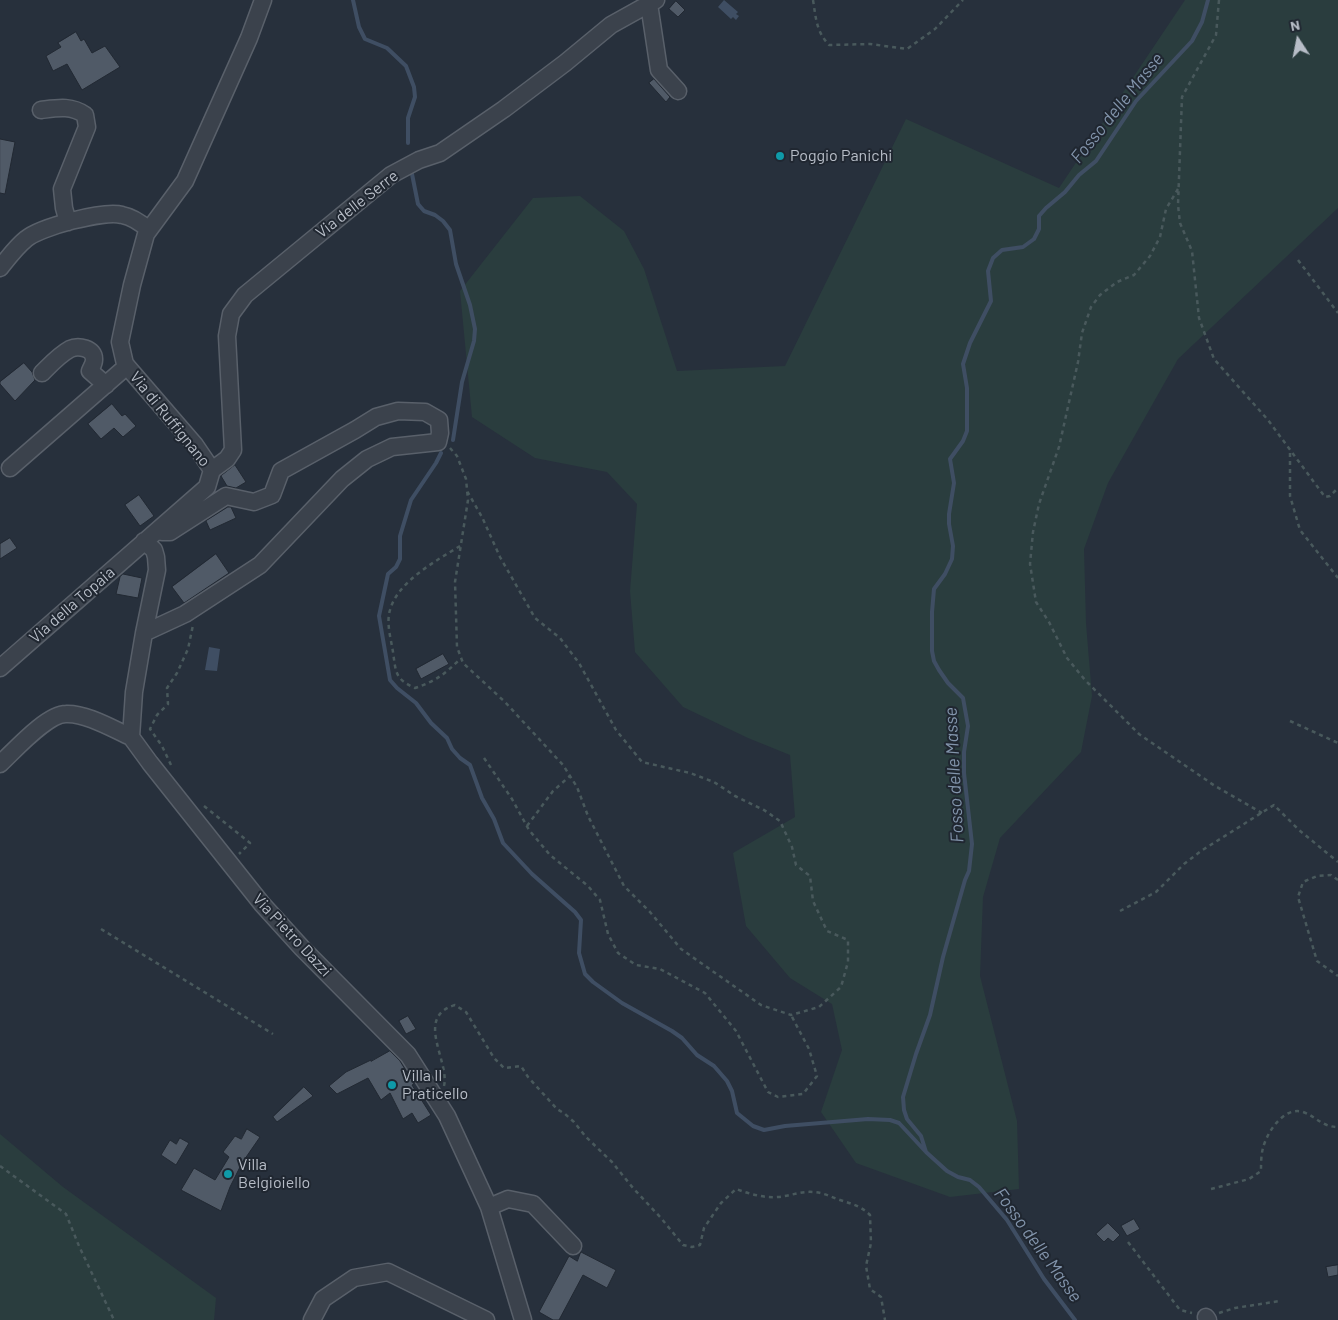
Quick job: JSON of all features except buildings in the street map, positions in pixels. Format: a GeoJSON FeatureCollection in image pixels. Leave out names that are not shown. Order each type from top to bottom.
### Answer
{"type":"FeatureCollection","features":[{"type":"Feature","properties":{"kind":"street","name":"Via di Ruffignano"},"geometry":{"type":"LineString","coordinates":[[149,537],[207,488],[212,470],[195,445],[127,366],[120,342],[132,285],[146,234],[185,180],[249,38],[263,0]]}},
{"type":"Feature","properties":{"kind":"street"},"geometry":{"type":"LineString","coordinates":[[653,2],[658,70],[678,91]]}},
{"type":"Feature","properties":{"kind":"street","name":"Via delle Serre"},"geometry":{"type":"LineString","coordinates":[[212,470],[227,459],[233,450],[227,336],[231,314],[245,295],[391,175],[419,160],[440,153],[519,98],[611,25],[653,2]]}},
{"type":"Feature","properties":{"kind":"street"},"geometry":{"type":"LineString","coordinates":[[41,110],[68,107],[77,109],[84,115],[87,127],[62,189],[68,222]]}},
{"type":"Feature","properties":{"kind":"street"},"geometry":{"type":"LineString","coordinates":[[0,268],[26,238],[68,222],[107,214],[121,214],[136,220],[149,230]]}},
{"type":"Feature","properties":{"kind":"street"},"geometry":{"type":"LineString","coordinates":[[42,373],[68,350],[76,347],[87,348],[93,354],[94,361],[90,371],[106,384]]}},
{"type":"Feature","properties":{"kind":"street"},"geometry":{"type":"LineString","coordinates":[[10,468],[127,366]]}},
{"type":"Feature","properties":{"kind":"street"},"geometry":{"type":"LineString","coordinates":[[0,764],[49,719],[65,714],[82,716],[132,737],[134,692],[144,633],[157,570],[156,557],[149,537],[170,532],[226,496],[254,502],[272,495],[281,471],[376,417],[398,411],[425,412],[439,420],[440,433],[438,442],[392,447],[367,459],[342,479],[260,566],[192,609],[144,633]]}},
{"type":"Feature","properties":{"kind":"street","name":"Via della Topaia"},"geometry":{"type":"LineString","coordinates":[[0,668],[149,537]]}},
{"type":"Feature","properties":{"kind":"street","name":"Via Pietro Dazzi"},"geometry":{"type":"LineString","coordinates":[[132,737],[229,864],[302,948],[408,1055],[446,1116],[489,1207],[523,1320]]}},
{"type":"Feature","properties":{"kind":"street"},"geometry":{"type":"LineString","coordinates":[[489,1207],[508,1199],[533,1204],[573,1246]]}},
{"type":"Feature","properties":{"kind":"street"},"geometry":{"type":"LineString","coordinates":[[312,1320],[323,1299],[354,1278],[388,1272],[486,1320]]}},
{"type":"Feature","properties":{"kind":"path"},"geometry":{"type":"LineString","coordinates":[[813,0],[815,18],[821,37],[829,45],[870,44],[907,49],[936,29],[963,0]]}},
{"type":"Feature","properties":{"kind":"path"},"geometry":{"type":"LineString","coordinates":[[1219,0],[1216,35],[1182,97],[1178,189],[1180,223],[1192,251],[1199,318],[1214,359],[1268,420],[1324,497],[1330,496],[1338,488]]}},
{"type":"Feature","properties":{"kind":"path"},"geometry":{"type":"LineString","coordinates":[[1178,189],[1166,209],[1160,237],[1150,256],[1134,275],[1117,282],[1100,295],[1091,307],[1082,333],[1078,362],[1059,446],[1039,504],[1032,532],[1030,564],[1036,602],[1049,622],[1067,658],[1084,680],[1139,734],[1215,786],[1262,813]]}},
{"type":"Feature","properties":{"kind":"path"},"geometry":{"type":"LineString","coordinates":[[1298,260],[1338,313]]}},
{"type":"Feature","properties":{"kind":"path"},"geometry":{"type":"LineString","coordinates":[[438,442],[450,447],[457,456],[466,479],[467,491],[468,500],[455,582],[457,647],[463,663],[505,702],[563,765],[577,787],[588,816],[624,886],[650,912],[681,949],[761,1005],[791,1015],[819,1006],[841,987],[848,962],[848,940],[827,931],[813,901],[810,876],[796,865],[792,847],[780,821],[714,782],[690,773],[642,762],[616,730],[579,663],[560,638],[535,618],[500,557],[482,517],[467,491]]}},
{"type":"Feature","properties":{"kind":"path"},"geometry":{"type":"LineString","coordinates":[[1290,451],[1290,496],[1300,530],[1338,578]]}},
{"type":"Feature","properties":{"kind":"path"},"geometry":{"type":"LineString","coordinates":[[460,546],[417,574],[397,595],[389,611],[389,626],[395,668],[402,682],[415,688],[434,682],[461,658]]}},
{"type":"Feature","properties":{"kind":"path"},"geometry":{"type":"LineString","coordinates":[[176,772],[150,729],[157,715],[168,704],[167,688],[188,649],[193,627],[192,609]]}},
{"type":"Feature","properties":{"kind":"path"},"geometry":{"type":"LineString","coordinates":[[1290,721],[1338,743]]}},
{"type":"Feature","properties":{"kind":"path"},"geometry":{"type":"LineString","coordinates":[[484,758],[512,799],[527,826],[550,855],[588,886],[600,900],[608,934],[618,953],[636,965],[660,969],[705,993],[736,1031],[768,1092],[778,1097],[803,1094],[817,1076],[809,1049],[791,1015]]}},
{"type":"Feature","properties":{"kind":"path"},"geometry":{"type":"LineString","coordinates":[[527,826],[553,790],[570,776]]}},
{"type":"Feature","properties":{"kind":"path"},"geometry":{"type":"LineString","coordinates":[[200,802],[250,843],[229,864]]}},
{"type":"Feature","properties":{"kind":"path"},"geometry":{"type":"LineString","coordinates":[[1120,911],[1156,892],[1184,864],[1201,851],[1274,805],[1299,830],[1338,862]]}},
{"type":"Feature","properties":{"kind":"path"},"geometry":{"type":"LineString","coordinates":[[1338,880],[1331,875],[1316,876],[1303,882],[1298,897],[1317,960],[1338,976]]}},
{"type":"Feature","properties":{"kind":"path"},"geometry":{"type":"LineString","coordinates":[[101,929],[273,1034]]}},
{"type":"Feature","properties":{"kind":"path"},"geometry":{"type":"LineString","coordinates":[[436,1099],[444,1087],[446,1078],[434,1034],[441,1013],[455,1005],[466,1012],[499,1063],[504,1068],[521,1066],[528,1077],[557,1109],[574,1122],[586,1137],[612,1162],[683,1245],[692,1247],[700,1245],[704,1228],[721,1203],[736,1189],[767,1197],[816,1192],[852,1203],[864,1209],[870,1215],[872,1230],[866,1266],[870,1289],[881,1298],[884,1320]]}},
{"type":"Feature","properties":{"kind":"path"},"geometry":{"type":"LineString","coordinates":[[1211,1189],[1249,1179],[1261,1171],[1263,1147],[1276,1122],[1289,1112],[1302,1112],[1328,1127],[1338,1127]]}},
{"type":"Feature","properties":{"kind":"path"},"geometry":{"type":"LineString","coordinates":[[0,1166],[66,1214],[114,1320]]}},
{"type":"Feature","properties":{"kind":"path"},"geometry":{"type":"LineString","coordinates":[[1128,1242],[1180,1310],[1207,1318],[1235,1308],[1280,1301]]}},
{"type":"Feature","properties":{"kind":"shaded area"},"geometry":{"type":"Polygon","coordinates":[[[1185,0],[1338,0],[1338,208],[1178,359],[1108,483],[1084,549],[1086,623],[1092,696],[1081,752],[1000,838],[983,897],[980,976],[1017,1121],[1019,1189],[950,1197],[856,1163],[821,1112],[842,1050],[832,1004],[790,978],[746,926],[733,853],[795,817],[790,755],[748,738],[683,707],[635,652],[630,591],[637,504],[607,472],[535,458],[472,417],[460,291],[533,198],[580,196],[624,231],[644,269],[677,371],[785,366],[906,119],[1059,188],[1185,0]]]}},
{"type":"Feature","properties":{"kind":"shaded area"},"geometry":{"type":"Polygon","coordinates":[[[0,1134],[63,1187],[216,1298],[214,1320],[0,1320],[0,1134]]]}},
{"type":"Feature","properties":{"kind":"water"},"geometry":{"type":"Polygon","coordinates":[[[724,0],[738,12],[736,14],[739,16],[736,20],[733,17],[731,19],[718,7],[724,0]]]}},
{"type":"Feature","properties":{"kind":"water"},"geometry":{"type":"Polygon","coordinates":[[[209,647],[220,649],[217,671],[205,670],[209,647]]]}},
{"type":"Feature","properties":{"kind":"waterway"},"geometry":{"type":"LineString","coordinates":[[353,0],[359,27],[365,39],[387,48],[406,66],[414,87],[415,97],[408,118],[408,143]]}},
{"type":"Feature","properties":{"kind":"waterway","name":"Fosso delle Masse"},"geometry":{"type":"LineString","coordinates":[[926,1152],[921,1136],[907,1119],[903,1097],[930,1015],[943,957],[969,871],[972,844],[964,773],[964,752],[968,726],[963,698],[948,683],[939,670],[934,661],[932,651],[934,589],[945,574],[952,559],[953,546],[949,514],[954,483],[950,459],[963,441],[967,431],[967,388],[963,364],[970,343],[991,301],[988,271],[993,258],[1002,250],[1023,247],[1034,239],[1039,229],[1039,216],[1065,192],[1079,175],[1096,161],[1136,101],[1192,41],[1202,22],[1208,0]]}},
{"type":"Feature","properties":{"kind":"waterway"},"geometry":{"type":"LineString","coordinates":[[411,169],[418,204],[424,211],[435,215],[443,221],[450,230],[456,264],[470,305],[475,329],[474,341],[462,382],[453,440]]}},
{"type":"Feature","properties":{"kind":"waterway"},"geometry":{"type":"LineString","coordinates":[[441,453],[411,500],[400,536],[400,559],[396,567],[388,574],[379,616],[390,680],[416,703],[431,723],[447,738],[452,749],[470,765],[482,798],[494,819],[503,843],[532,874],[575,912],[581,920],[579,953],[585,974],[622,1003],[682,1038],[697,1055],[714,1066],[727,1081],[732,1091],[737,1113],[753,1126],[764,1130],[785,1126],[868,1119],[890,1120],[899,1123],[947,1171],[958,1177],[970,1180],[979,1187],[1007,1220],[1044,1279],[1075,1320]]}},
{"type":"Feature","properties":{"kind":"place","name":"Poggio Panichi"},"geometry":{"type":"Point","coordinates":[780,156]}},
{"type":"Feature","properties":{"kind":"place","name":"Villa Il Praticello"},"geometry":{"type":"Point","coordinates":[392,1085]}},
{"type":"Feature","properties":{"kind":"place","name":"Villa Belgioiello"},"geometry":{"type":"Point","coordinates":[228,1174]}}]}
